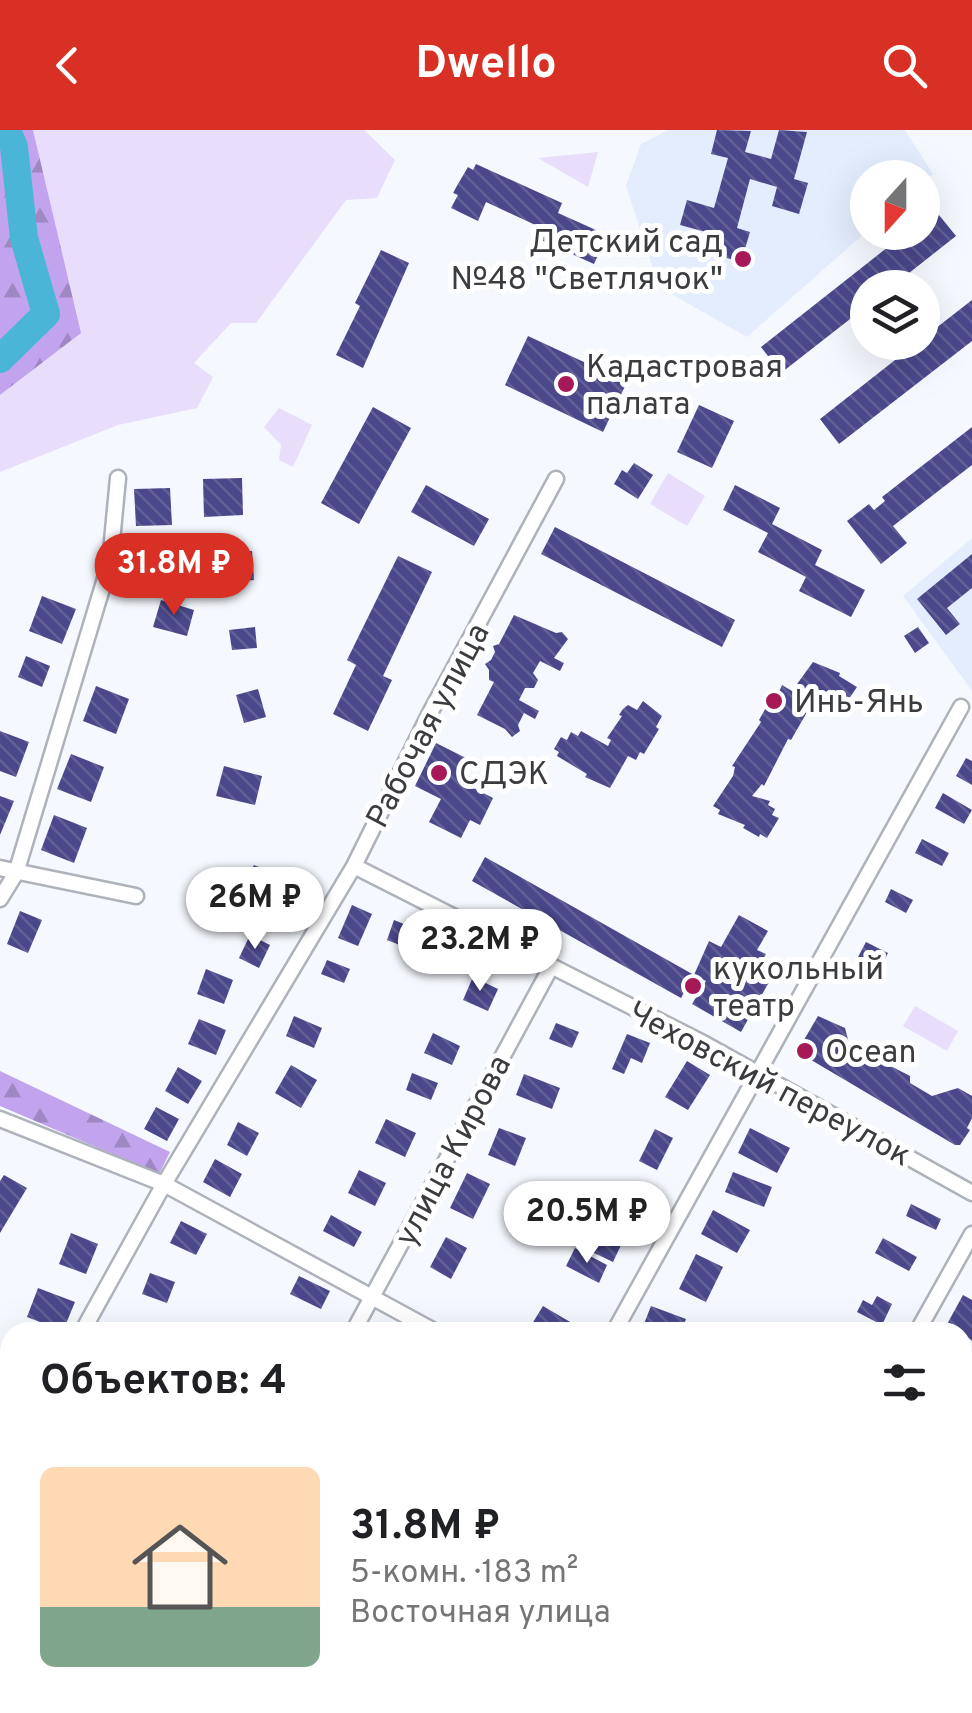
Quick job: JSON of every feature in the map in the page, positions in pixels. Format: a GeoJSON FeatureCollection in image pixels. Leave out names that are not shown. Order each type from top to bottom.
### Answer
{"type":"FeatureCollection","features":[{"type":"Feature","properties":{"kind":"street"},"geometry":{"type":"LineString","coordinates":[[0,899],[110,562],[118,478]]}},
{"type":"Feature","properties":{"kind":"street","name":"Рабочая улица"},"geometry":{"type":"LineString","coordinates":[[88,1322],[164,1184],[354,866],[430,713],[556,479]]}},
{"type":"Feature","properties":{"kind":"street"},"geometry":{"type":"LineString","coordinates":[[619,1322],[961,707]]}},
{"type":"Feature","properties":{"kind":"street","name":"Чеховский переулок"},"geometry":{"type":"LineString","coordinates":[[354,866],[756,1072],[972,1193]]}},
{"type":"Feature","properties":{"kind":"street"},"geometry":{"type":"LineString","coordinates":[[8,871],[136,896]]}},
{"type":"Feature","properties":{"kind":"street","name":"улица Кирова"},"geometry":{"type":"LineString","coordinates":[[358,1322],[551,967]]}},
{"type":"Feature","properties":{"kind":"street"},"geometry":{"type":"LineString","coordinates":[[0,1119],[164,1184],[416,1322]]}},
{"type":"Feature","properties":{"kind":"street"},"geometry":{"type":"LineString","coordinates":[[924,1322],[972,1234]]}},
{"type":"Feature","properties":{"kind":"shaded area"},"geometry":{"type":"Polygon","coordinates":[[[33,130],[364,130],[395,160],[377,198],[346,200],[256,323],[231,323],[194,363],[213,377],[197,408],[118,425],[0,472],[0,395],[80,333],[33,130]]]}},
{"type":"Feature","properties":{"kind":"shaded area","name":"Детский сад №48 \"Светлячок\""},"geometry":{"type":"Polygon","coordinates":[[[668,130],[905,130],[924,160],[850,160],[850,246],[747,337],[659,287],[626,186],[641,144],[668,130]]]}},
{"type":"Feature","properties":{"kind":"shaded area"},"geometry":{"type":"Polygon","coordinates":[[[598,152],[588,187],[538,158],[598,152]]]}},
{"type":"Feature","properties":{"kind":"shaded area"},"geometry":{"type":"Polygon","coordinates":[[[279,408],[312,425],[293,467],[279,460],[281,445],[264,427],[279,408]]]}},
{"type":"Feature","properties":{"kind":"shaded area"},"geometry":{"type":"Polygon","coordinates":[[[668,473],[705,496],[687,526],[650,504],[668,473]]]}},
{"type":"Feature","properties":{"kind":"shaded area"},"geometry":{"type":"Polygon","coordinates":[[[972,538],[972,691],[903,596],[972,538]]]}},
{"type":"Feature","properties":{"kind":"shaded area"},"geometry":{"type":"Polygon","coordinates":[[[915,1006],[958,1031],[947,1051],[903,1026],[915,1006]]]}},
{"type":"Feature","properties":{"kind":"green space"},"geometry":{"type":"Polygon","coordinates":[[[0,130],[33,130],[81,333],[0,395],[0,130]]]}},
{"type":"Feature","properties":{"kind":"green space"},"geometry":{"type":"Polygon","coordinates":[[[0,1071],[170,1152],[159,1174],[0,1106],[0,1071]]]}},
{"type":"Feature","properties":{"kind":"building"},"geometry":{"type":"Polygon","coordinates":[[[717,130],[751,131],[745,152],[771,159],[779,130],[807,132],[794,179],[808,183],[799,214],[772,206],[777,187],[750,179],[737,228],[750,232],[741,262],[712,254],[717,235],[680,225],[687,200],[714,208],[728,158],[711,154],[717,130]]]}},
{"type":"Feature","properties":{"kind":"building"},"geometry":{"type":"Polygon","coordinates":[[[476,164],[562,203],[558,213],[607,235],[594,264],[541,240],[546,230],[486,202],[478,221],[451,208],[458,195],[453,193],[458,184],[468,167],[473,170],[476,164]]]}},
{"type":"Feature","properties":{"kind":"building"},"geometry":{"type":"Polygon","coordinates":[[[940,216],[956,236],[940,249],[940,216]]]}},
{"type":"Feature","properties":{"kind":"building"},"geometry":{"type":"Polygon","coordinates":[[[381,250],[409,263],[363,368],[336,355],[360,306],[355,303],[381,250]]]}},
{"type":"Feature","properties":{"kind":"building"},"geometry":{"type":"Polygon","coordinates":[[[884,250],[938,250],[913,270],[859,270],[884,250]]]}},
{"type":"Feature","properties":{"kind":"building"},"geometry":{"type":"Polygon","coordinates":[[[850,277],[850,319],[781,373],[761,347],[850,277]]]}},
{"type":"Feature","properties":{"kind":"building"},"geometry":{"type":"Polygon","coordinates":[[[972,300],[972,341],[839,444],[820,419],[895,360],[940,360],[940,325],[972,300]]]}},
{"type":"Feature","properties":{"kind":"building","name":"Кадастровая палата"},"geometry":{"type":"Polygon","coordinates":[[[528,336],[627,382],[603,432],[505,385],[528,336]]]}},
{"type":"Feature","properties":{"kind":"building"},"geometry":{"type":"Polygon","coordinates":[[[699,405],[734,421],[712,468],[677,452],[699,405]]]}},
{"type":"Feature","properties":{"kind":"building"},"geometry":{"type":"Polygon","coordinates":[[[373,407],[411,428],[359,524],[321,503],[373,407]]]}},
{"type":"Feature","properties":{"kind":"building"},"geometry":{"type":"Polygon","coordinates":[[[972,427],[972,465],[893,526],[907,543],[881,564],[847,521],[869,504],[874,510],[885,501],[882,497],[972,427]]]}},
{"type":"Feature","properties":{"kind":"building"},"geometry":{"type":"Polygon","coordinates":[[[634,463],[653,475],[638,499],[614,484],[622,470],[627,473],[634,463]]]}},
{"type":"Feature","properties":{"kind":"building"},"geometry":{"type":"Polygon","coordinates":[[[242,478],[243,515],[204,517],[203,479],[242,478]]]}},
{"type":"Feature","properties":{"kind":"building"},"geometry":{"type":"Polygon","coordinates":[[[426,485],[489,519],[474,546],[411,512],[426,485]]]}},
{"type":"Feature","properties":{"kind":"building"},"geometry":{"type":"Polygon","coordinates":[[[735,485],[780,508],[772,524],[822,550],[815,565],[865,590],[851,617],[799,591],[806,577],[758,552],[768,533],[723,510],[735,485]]]}},
{"type":"Feature","properties":{"kind":"building"},"geometry":{"type":"Polygon","coordinates":[[[170,488],[172,525],[136,526],[134,489],[170,488]]]}},
{"type":"Feature","properties":{"kind":"building"},"geometry":{"type":"Polygon","coordinates":[[[555,527],[735,620],[722,647],[541,554],[555,527]]]}},
{"type":"Feature","properties":{"kind":"building"},"geometry":{"type":"Polygon","coordinates":[[[252,551],[254,580],[230,582],[228,553],[252,551]]]}},
{"type":"Feature","properties":{"kind":"building"},"geometry":{"type":"Polygon","coordinates":[[[972,554],[972,588],[947,608],[960,624],[946,635],[917,599],[972,554]]]}},
{"type":"Feature","properties":{"kind":"building"},"geometry":{"type":"Polygon","coordinates":[[[398,556],[432,572],[383,676],[392,680],[368,731],[333,714],[356,665],[347,660],[398,556]]]}},
{"type":"Feature","properties":{"kind":"building"},"geometry":{"type":"Polygon","coordinates":[[[42,596],[76,609],[62,644],[29,631],[42,596]]]}},
{"type":"Feature","properties":{"kind":"building"},"geometry":{"type":"Polygon","coordinates":[[[161,600],[194,610],[187,636],[153,627],[161,600]]]}},
{"type":"Feature","properties":{"kind":"building"},"geometry":{"type":"Polygon","coordinates":[[[514,615],[562,632],[568,639],[554,658],[564,663],[560,671],[540,661],[533,673],[538,680],[534,688],[525,688],[519,700],[539,711],[535,719],[524,713],[518,725],[520,731],[512,737],[505,729],[477,715],[494,682],[489,680],[485,664],[491,660],[493,646],[499,644],[514,615]]]}},
{"type":"Feature","properties":{"kind":"building"},"geometry":{"type":"Polygon","coordinates":[[[255,627],[257,648],[232,650],[229,630],[255,627]]]}},
{"type":"Feature","properties":{"kind":"building"},"geometry":{"type":"Polygon","coordinates":[[[918,627],[929,643],[915,653],[904,636],[918,627]]]}},
{"type":"Feature","properties":{"kind":"building"},"geometry":{"type":"Polygon","coordinates":[[[26,656],[50,666],[42,687],[18,677],[26,656]]]}},
{"type":"Feature","properties":{"kind":"building"},"geometry":{"type":"Polygon","coordinates":[[[813,662],[840,673],[857,687],[840,712],[814,700],[791,740],[788,739],[764,786],[752,796],[770,801],[768,805],[775,809],[772,815],[779,818],[767,838],[760,834],[759,837],[743,828],[745,825],[718,814],[720,810],[713,806],[733,776],[732,766],[761,722],[776,690],[779,692],[782,685],[792,691],[813,662]]]}},
{"type":"Feature","properties":{"kind":"building"},"geometry":{"type":"Polygon","coordinates":[[[96,686],[129,699],[116,734],[83,721],[96,686]]]}},
{"type":"Feature","properties":{"kind":"building"},"geometry":{"type":"Polygon","coordinates":[[[258,689],[266,717],[244,723],[236,695],[258,689]]]}},
{"type":"Feature","properties":{"kind":"building"},"geometry":{"type":"Polygon","coordinates":[[[643,701],[662,716],[656,727],[659,729],[644,754],[640,752],[636,760],[628,756],[610,788],[585,777],[587,774],[557,756],[559,752],[554,749],[561,737],[567,740],[571,732],[578,736],[581,731],[608,746],[611,740],[607,738],[623,709],[628,705],[637,710],[643,701]]]}},
{"type":"Feature","properties":{"kind":"building"},"geometry":{"type":"Polygon","coordinates":[[[0,731],[29,742],[16,777],[0,771],[0,731]]]}},
{"type":"Feature","properties":{"kind":"building"},"geometry":{"type":"Polygon","coordinates":[[[436,743],[468,759],[458,780],[493,798],[480,825],[470,820],[461,838],[429,822],[441,799],[415,786],[436,743]]]}},
{"type":"Feature","properties":{"kind":"building"},"geometry":{"type":"Polygon","coordinates":[[[71,754],[104,767],[91,802],[57,789],[71,754]]]}},
{"type":"Feature","properties":{"kind":"building"},"geometry":{"type":"Polygon","coordinates":[[[966,758],[972,761],[972,785],[956,776],[966,758]]]}},
{"type":"Feature","properties":{"kind":"building"},"geometry":{"type":"Polygon","coordinates":[[[224,766],[262,776],[255,805],[216,796],[224,766]]]}},
{"type":"Feature","properties":{"kind":"building"},"geometry":{"type":"Polygon","coordinates":[[[943,793],[972,810],[964,824],[935,808],[943,793]]]}},
{"type":"Feature","properties":{"kind":"building"},"geometry":{"type":"Polygon","coordinates":[[[0,796],[14,801],[0,835],[0,796]]]}},
{"type":"Feature","properties":{"kind":"building"},"geometry":{"type":"Polygon","coordinates":[[[54,815],[87,828],[74,863],[41,850],[54,815]]]}},
{"type":"Feature","properties":{"kind":"building"},"geometry":{"type":"Polygon","coordinates":[[[922,839],[949,853],[942,866],[915,853],[922,839]]]}},
{"type":"Feature","properties":{"kind":"building"},"geometry":{"type":"Polygon","coordinates":[[[485,857],[694,975],[681,998],[472,881],[485,857]]]}},
{"type":"Feature","properties":{"kind":"building"},"geometry":{"type":"Polygon","coordinates":[[[254,865],[288,879],[279,901],[244,887],[254,865]]]}},
{"type":"Feature","properties":{"kind":"building"},"geometry":{"type":"Polygon","coordinates":[[[891,889],[913,900],[906,913],[885,902],[891,889]]]}},
{"type":"Feature","properties":{"kind":"building"},"geometry":{"type":"Polygon","coordinates":[[[352,905],[372,914],[358,946],[338,938],[352,905]]]}},
{"type":"Feature","properties":{"kind":"building"},"geometry":{"type":"Polygon","coordinates":[[[20,911],[42,920],[28,953],[7,944],[20,911]]]}},
{"type":"Feature","properties":{"kind":"building"},"geometry":{"type":"Polygon","coordinates":[[[739,915],[768,931],[757,950],[766,954],[759,967],[773,975],[741,1032],[692,1004],[706,981],[694,975],[709,941],[721,947],[739,915]]]}},
{"type":"Feature","properties":{"kind":"building"},"geometry":{"type":"Polygon","coordinates":[[[394,920],[427,933],[420,953],[387,940],[394,920]]]}},
{"type":"Feature","properties":{"kind":"building"},"geometry":{"type":"Polygon","coordinates":[[[250,935],[270,945],[259,968],[239,958],[250,935]]]}},
{"type":"Feature","properties":{"kind":"building"},"geometry":{"type":"Polygon","coordinates":[[[866,942],[888,953],[880,969],[858,957],[866,942]]]}},
{"type":"Feature","properties":{"kind":"building"},"geometry":{"type":"Polygon","coordinates":[[[327,960],[350,969],[344,983],[321,974],[327,960]]]}},
{"type":"Feature","properties":{"kind":"building"},"geometry":{"type":"Polygon","coordinates":[[[206,969],[233,980],[224,1004],[197,994],[206,969]]]}},
{"type":"Feature","properties":{"kind":"building"},"geometry":{"type":"Polygon","coordinates":[[[473,977],[498,989],[488,1011],[463,1000],[473,977]]]}},
{"type":"Feature","properties":{"kind":"building"},"geometry":{"type":"Polygon","coordinates":[[[294,1016],[322,1028],[314,1048],[286,1036],[294,1016]]]}},
{"type":"Feature","properties":{"kind":"building"},"geometry":{"type":"Polygon","coordinates":[[[818,1016],[845,1028],[851,1051],[910,1076],[910,1083],[932,1096],[958,1088],[972,1096],[972,1118],[967,1128],[970,1130],[960,1145],[801,1054],[798,1050],[818,1016]]]}},
{"type":"Feature","properties":{"kind":"building"},"geometry":{"type":"Polygon","coordinates":[[[199,1019],[226,1030],[216,1055],[188,1044],[199,1019]]]}},
{"type":"Feature","properties":{"kind":"building"},"geometry":{"type":"Polygon","coordinates":[[[556,1023],[579,1032],[572,1048],[549,1039],[556,1023]]]}},
{"type":"Feature","properties":{"kind":"building"},"geometry":{"type":"Polygon","coordinates":[[[433,1033],[460,1046],[452,1065],[424,1053],[433,1033]]]}},
{"type":"Feature","properties":{"kind":"building"},"geometry":{"type":"Polygon","coordinates":[[[627,1034],[650,1043],[642,1063],[631,1058],[624,1074],[612,1069],[627,1034]]]}},
{"type":"Feature","properties":{"kind":"building"},"geometry":{"type":"Polygon","coordinates":[[[687,1061],[710,1075],[688,1110],[665,1097],[687,1061]]]}},
{"type":"Feature","properties":{"kind":"building"},"geometry":{"type":"Polygon","coordinates":[[[291,1065],[317,1080],[301,1108],[275,1093],[291,1065]]]}},
{"type":"Feature","properties":{"kind":"building"},"geometry":{"type":"Polygon","coordinates":[[[178,1067],[202,1081],[188,1104],[165,1091],[178,1067]]]}},
{"type":"Feature","properties":{"kind":"building"},"geometry":{"type":"Polygon","coordinates":[[[412,1073],[438,1083],[431,1100],[406,1090],[412,1073]]]}},
{"type":"Feature","properties":{"kind":"building"},"geometry":{"type":"Polygon","coordinates":[[[524,1074],[560,1088],[552,1109],[516,1095],[524,1074]]]}},
{"type":"Feature","properties":{"kind":"building"},"geometry":{"type":"Polygon","coordinates":[[[156,1107],[179,1119],[167,1141],[144,1129],[156,1107]]]}},
{"type":"Feature","properties":{"kind":"building"},"geometry":{"type":"Polygon","coordinates":[[[386,1119],[416,1133],[405,1157],[375,1143],[386,1119]]]}},
{"type":"Feature","properties":{"kind":"building"},"geometry":{"type":"Polygon","coordinates":[[[238,1122],[259,1133],[247,1156],[227,1145],[238,1122]]]}},
{"type":"Feature","properties":{"kind":"building"},"geometry":{"type":"Polygon","coordinates":[[[499,1128],[526,1138],[515,1166],[488,1155],[499,1128]]]}},
{"type":"Feature","properties":{"kind":"building"},"geometry":{"type":"Polygon","coordinates":[[[750,1128],[790,1148],[777,1173],[738,1153],[750,1128]]]}},
{"type":"Feature","properties":{"kind":"building"},"geometry":{"type":"Polygon","coordinates":[[[655,1129],[673,1138],[657,1170],[639,1161],[655,1129]]]}},
{"type":"Feature","properties":{"kind":"building"},"geometry":{"type":"Polygon","coordinates":[[[215,1159],[242,1174],[230,1197],[203,1182],[215,1159]]]}},
{"type":"Feature","properties":{"kind":"building"},"geometry":{"type":"Polygon","coordinates":[[[359,1170],[386,1183],[375,1206],[348,1193],[359,1170]]]}},
{"type":"Feature","properties":{"kind":"building"},"geometry":{"type":"Polygon","coordinates":[[[733,1172],[772,1187],[764,1207],[725,1192],[733,1172]]]}},
{"type":"Feature","properties":{"kind":"building"},"geometry":{"type":"Polygon","coordinates":[[[467,1173],[490,1184],[473,1219],[450,1208],[467,1173]]]}},
{"type":"Feature","properties":{"kind":"building"},"geometry":{"type":"Polygon","coordinates":[[[4,1175],[27,1188],[0,1233],[0,1181],[4,1175]]]}},
{"type":"Feature","properties":{"kind":"building"},"geometry":{"type":"Polygon","coordinates":[[[615,1181],[645,1199],[635,1216],[605,1198],[615,1181]]]}},
{"type":"Feature","properties":{"kind":"building"},"geometry":{"type":"Polygon","coordinates":[[[911,1204],[941,1219],[936,1230],[906,1216],[911,1204]]]}},
{"type":"Feature","properties":{"kind":"building"},"geometry":{"type":"Polygon","coordinates":[[[713,1210],[750,1230],[737,1253],[701,1234],[713,1210]]]}},
{"type":"Feature","properties":{"kind":"building"},"geometry":{"type":"Polygon","coordinates":[[[331,1215],[362,1232],[354,1247],[323,1231],[331,1215]]]}},
{"type":"Feature","properties":{"kind":"building"},"geometry":{"type":"Polygon","coordinates":[[[181,1221],[207,1234],[196,1255],[170,1243],[181,1221]]]}},
{"type":"Feature","properties":{"kind":"building"},"geometry":{"type":"Polygon","coordinates":[[[602,1232],[622,1243],[613,1262],[592,1252],[602,1232]]]}},
{"type":"Feature","properties":{"kind":"building"},"geometry":{"type":"Polygon","coordinates":[[[71,1233],[98,1244],[86,1274],[59,1264],[71,1233]]]}},
{"type":"Feature","properties":{"kind":"building"},"geometry":{"type":"Polygon","coordinates":[[[446,1237],[467,1248],[451,1279],[430,1267],[446,1237]]]}},
{"type":"Feature","properties":{"kind":"building"},"geometry":{"type":"Polygon","coordinates":[[[883,1238],[917,1257],[909,1271],[875,1253],[883,1238]]]}},
{"type":"Feature","properties":{"kind":"building"},"geometry":{"type":"Polygon","coordinates":[[[575,1248],[607,1265],[599,1283],[566,1266],[575,1248]]]}},
{"type":"Feature","properties":{"kind":"building"},"geometry":{"type":"Polygon","coordinates":[[[696,1254],[723,1267],[706,1302],[679,1289],[696,1254]]]}},
{"type":"Feature","properties":{"kind":"building"},"geometry":{"type":"Polygon","coordinates":[[[150,1273],[175,1282],[167,1303],[142,1294],[150,1273]]]}},
{"type":"Feature","properties":{"kind":"building"},"geometry":{"type":"Polygon","coordinates":[[[299,1276],[330,1291],[321,1309],[290,1294],[299,1276]]]}},
{"type":"Feature","properties":{"kind":"building"},"geometry":{"type":"Polygon","coordinates":[[[38,1288],[75,1302],[67,1322],[40,1322],[27,1317],[38,1288]]]}},
{"type":"Feature","properties":{"kind":"building"},"geometry":{"type":"Polygon","coordinates":[[[963,1295],[972,1300],[972,1322],[948,1322],[963,1295]]]}},
{"type":"Feature","properties":{"kind":"building"},"geometry":{"type":"Polygon","coordinates":[[[877,1296],[892,1304],[883,1322],[857,1312],[863,1300],[872,1305],[877,1296]]]}},
{"type":"Feature","properties":{"kind":"building"},"geometry":{"type":"Polygon","coordinates":[[[543,1306],[570,1322],[533,1322],[543,1306]]]}},
{"type":"Feature","properties":{"kind":"building"},"geometry":{"type":"Polygon","coordinates":[[[651,1306],[686,1319],[685,1322],[645,1322],[651,1306]]]}},
{"type":"Feature","properties":{"kind":"waterway"},"geometry":{"type":"LineString","coordinates":[[0,359],[46,314],[24,238],[14,147],[7,130]]}},
{"type":"Feature","properties":{"kind":"place","name":"Детский сад №48 \"Светлячок\""},"geometry":{"type":"Point","coordinates":[743,259]}},
{"type":"Feature","properties":{"kind":"place","name":"Кадастровая палата"},"geometry":{"type":"Point","coordinates":[566,384]}},
{"type":"Feature","properties":{"kind":"place","name":"Инь-Янь"},"geometry":{"type":"Point","coordinates":[774,701]}},
{"type":"Feature","properties":{"kind":"place","name":"СДЭК"},"geometry":{"type":"Point","coordinates":[439,773]}},
{"type":"Feature","properties":{"kind":"place","name":"кукольный театр"},"geometry":{"type":"Point","coordinates":[693,986]}},
{"type":"Feature","properties":{"kind":"place","name":"Ocean"},"geometry":{"type":"Point","coordinates":[805,1051]}}]}
